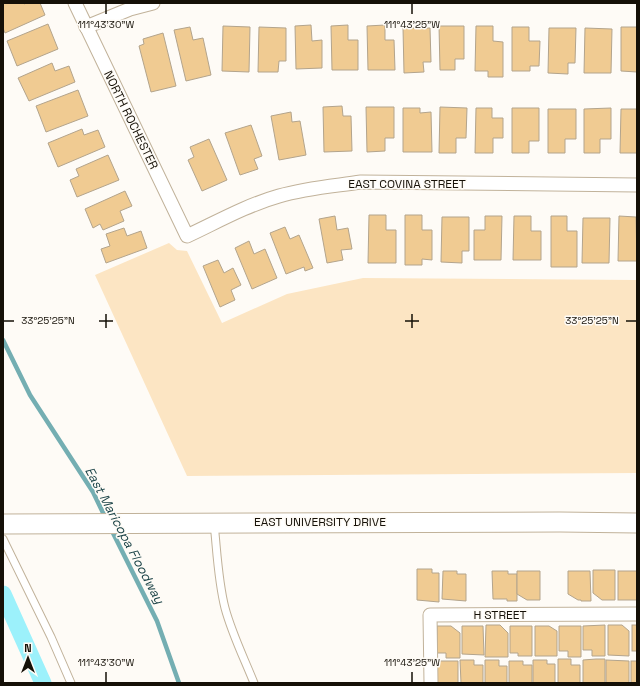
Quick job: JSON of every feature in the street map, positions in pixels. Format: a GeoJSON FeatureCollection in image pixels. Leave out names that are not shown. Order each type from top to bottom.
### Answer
{"type":"FeatureCollection","features":[{"type":"Feature","properties":{"kind":"main road","name":"EAST UNIVERSITY DRIVE"},"geometry":{"type":"LineString","coordinates":[[3,524],[637,523]]}},
{"type":"Feature","properties":{"kind":"street","name":"NORTH ROCHESTER"},"geometry":{"type":"LineString","coordinates":[[75,3],[187,236]]}},
{"type":"Feature","properties":{"kind":"street"},"geometry":{"type":"LineString","coordinates":[[86,27],[130,9],[153,3]]}},
{"type":"Feature","properties":{"kind":"street","name":"EAST COVINA STREET"},"geometry":{"type":"LineString","coordinates":[[187,236],[244,209],[280,195],[361,182],[637,185]]}},
{"type":"Feature","properties":{"kind":"street","name":"H STREET"},"geometry":{"type":"LineString","coordinates":[[431,683],[430,615],[637,614]]}},
{"type":"Feature","properties":{"kind":"lane"},"geometry":{"type":"LineString","coordinates":[[214,523],[225,608],[234,636],[254,683]]}},
{"type":"Feature","properties":{"kind":"lane"},"geometry":{"type":"LineString","coordinates":[[3,539],[51,637],[71,683]]}},
{"type":"Feature","properties":{"kind":"shaded area"},"geometry":{"type":"Polygon","coordinates":[[[169,243],[177,250],[187,251],[222,323],[287,294],[363,278],[637,280],[637,473],[187,476],[95,275],[169,243]]]}},
{"type":"Feature","properties":{"kind":"building"},"geometry":{"type":"Polygon","coordinates":[[[40,3],[45,15],[5,33],[3,28],[3,4],[40,3]]]}},
{"type":"Feature","properties":{"kind":"building"},"geometry":{"type":"Polygon","coordinates":[[[48,24],[58,49],[17,66],[7,41],[48,24]]]}},
{"type":"Feature","properties":{"kind":"building"},"geometry":{"type":"Polygon","coordinates":[[[311,25],[312,41],[322,40],[322,68],[296,69],[295,26],[311,25]]]}},
{"type":"Feature","properties":{"kind":"building"},"geometry":{"type":"Polygon","coordinates":[[[348,25],[348,40],[358,40],[358,70],[332,70],[331,26],[348,25]]]}},
{"type":"Feature","properties":{"kind":"building"},"geometry":{"type":"Polygon","coordinates":[[[385,25],[385,40],[394,40],[395,70],[368,70],[367,26],[385,25]]]}},
{"type":"Feature","properties":{"kind":"building"},"geometry":{"type":"Polygon","coordinates":[[[223,26],[250,27],[249,72],[222,71],[223,26]]]}},
{"type":"Feature","properties":{"kind":"building"},"geometry":{"type":"Polygon","coordinates":[[[439,26],[464,26],[464,59],[455,59],[455,70],[440,70],[439,26]]]}},
{"type":"Feature","properties":{"kind":"building"},"geometry":{"type":"Polygon","coordinates":[[[476,26],[493,26],[493,41],[503,42],[503,77],[488,77],[488,71],[475,71],[476,26]]]}},
{"type":"Feature","properties":{"kind":"building"},"geometry":{"type":"Polygon","coordinates":[[[190,27],[193,40],[203,38],[211,75],[186,81],[174,30],[190,27]]]}},
{"type":"Feature","properties":{"kind":"building"},"geometry":{"type":"Polygon","coordinates":[[[259,27],[286,28],[286,61],[279,61],[278,72],[258,72],[259,27]]]}},
{"type":"Feature","properties":{"kind":"building"},"geometry":{"type":"Polygon","coordinates":[[[512,27],[529,27],[529,41],[540,41],[539,66],[530,66],[530,71],[512,71],[512,27]]]}},
{"type":"Feature","properties":{"kind":"building"},"geometry":{"type":"Polygon","coordinates":[[[621,27],[637,27],[637,72],[621,71],[621,27]]]}},
{"type":"Feature","properties":{"kind":"building"},"geometry":{"type":"Polygon","coordinates":[[[403,28],[430,28],[431,62],[423,62],[424,72],[404,73],[403,28]]]}},
{"type":"Feature","properties":{"kind":"building"},"geometry":{"type":"Polygon","coordinates":[[[549,28],[576,28],[575,63],[568,63],[568,74],[548,73],[549,28]]]}},
{"type":"Feature","properties":{"kind":"building"},"geometry":{"type":"Polygon","coordinates":[[[585,28],[612,29],[611,73],[584,73],[585,28]]]}},
{"type":"Feature","properties":{"kind":"building"},"geometry":{"type":"Polygon","coordinates":[[[163,33],[176,86],[151,92],[139,46],[144,44],[143,39],[163,33]]]}},
{"type":"Feature","properties":{"kind":"building"},"geometry":{"type":"Polygon","coordinates":[[[52,63],[55,71],[69,66],[75,82],[29,101],[18,78],[52,63]]]}},
{"type":"Feature","properties":{"kind":"building"},"geometry":{"type":"Polygon","coordinates":[[[78,90],[88,116],[46,132],[36,106],[78,90]]]}},
{"type":"Feature","properties":{"kind":"building"},"geometry":{"type":"Polygon","coordinates":[[[342,106],[343,116],[351,116],[352,151],[324,152],[323,107],[342,106]]]}},
{"type":"Feature","properties":{"kind":"building"},"geometry":{"type":"Polygon","coordinates":[[[366,107],[394,107],[394,138],[385,138],[385,151],[367,152],[366,107]]]}},
{"type":"Feature","properties":{"kind":"building"},"geometry":{"type":"Polygon","coordinates":[[[440,107],[467,108],[466,138],[456,138],[456,153],[439,153],[440,107]]]}},
{"type":"Feature","properties":{"kind":"building"},"geometry":{"type":"Polygon","coordinates":[[[403,108],[420,108],[420,113],[431,112],[432,152],[403,152],[403,108]]]}},
{"type":"Feature","properties":{"kind":"building"},"geometry":{"type":"Polygon","coordinates":[[[476,108],[492,108],[492,118],[503,118],[503,138],[493,138],[493,153],[475,153],[476,108]]]}},
{"type":"Feature","properties":{"kind":"building"},"geometry":{"type":"Polygon","coordinates":[[[512,108],[539,108],[539,141],[529,141],[529,153],[512,153],[512,108]]]}},
{"type":"Feature","properties":{"kind":"building"},"geometry":{"type":"Polygon","coordinates":[[[611,108],[611,139],[600,139],[600,153],[584,153],[584,109],[611,108]]]}},
{"type":"Feature","properties":{"kind":"building"},"geometry":{"type":"Polygon","coordinates":[[[548,109],[576,109],[576,139],[565,139],[565,153],[548,153],[548,109]]]}},
{"type":"Feature","properties":{"kind":"building"},"geometry":{"type":"Polygon","coordinates":[[[621,109],[637,109],[637,153],[620,153],[621,109]]]}},
{"type":"Feature","properties":{"kind":"building"},"geometry":{"type":"Polygon","coordinates":[[[291,112],[292,122],[300,121],[306,155],[279,160],[271,116],[291,112]]]}},
{"type":"Feature","properties":{"kind":"building"},"geometry":{"type":"Polygon","coordinates":[[[251,125],[262,156],[254,159],[258,169],[240,175],[225,133],[251,125]]]}},
{"type":"Feature","properties":{"kind":"building"},"geometry":{"type":"Polygon","coordinates":[[[82,129],[84,135],[98,130],[105,147],[58,167],[48,143],[82,129]]]}},
{"type":"Feature","properties":{"kind":"building"},"geometry":{"type":"Polygon","coordinates":[[[209,139],[227,180],[202,191],[188,160],[194,157],[190,147],[209,139]]]}},
{"type":"Feature","properties":{"kind":"building"},"geometry":{"type":"Polygon","coordinates":[[[108,155],[119,180],[77,197],[70,180],[79,176],[76,169],[108,155]]]}},
{"type":"Feature","properties":{"kind":"building"},"geometry":{"type":"Polygon","coordinates":[[[125,191],[132,206],[120,211],[124,221],[103,230],[100,224],[93,228],[85,209],[125,191]]]}},
{"type":"Feature","properties":{"kind":"building"},"geometry":{"type":"Polygon","coordinates":[[[369,215],[386,215],[386,230],[396,230],[396,263],[368,263],[369,215]]]}},
{"type":"Feature","properties":{"kind":"building"},"geometry":{"type":"Polygon","coordinates":[[[405,215],[422,215],[422,230],[432,230],[432,260],[422,259],[422,265],[405,265],[405,215]]]}},
{"type":"Feature","properties":{"kind":"building"},"geometry":{"type":"Polygon","coordinates":[[[335,216],[337,230],[348,228],[352,249],[341,250],[343,260],[327,263],[319,219],[335,216]]]}},
{"type":"Feature","properties":{"kind":"building"},"geometry":{"type":"Polygon","coordinates":[[[485,216],[502,216],[501,260],[474,260],[474,230],[485,230],[485,216]]]}},
{"type":"Feature","properties":{"kind":"building"},"geometry":{"type":"Polygon","coordinates":[[[514,216],[531,216],[531,231],[541,231],[541,260],[513,260],[514,216]]]}},
{"type":"Feature","properties":{"kind":"building"},"geometry":{"type":"Polygon","coordinates":[[[551,216],[567,216],[567,231],[577,231],[577,267],[551,267],[551,216]]]}},
{"type":"Feature","properties":{"kind":"building"},"geometry":{"type":"Polygon","coordinates":[[[619,216],[636,217],[637,261],[618,261],[619,216]]]}},
{"type":"Feature","properties":{"kind":"building"},"geometry":{"type":"Polygon","coordinates":[[[442,217],[469,217],[469,251],[462,251],[462,263],[441,262],[442,217]]]}},
{"type":"Feature","properties":{"kind":"building"},"geometry":{"type":"Polygon","coordinates":[[[583,218],[610,218],[609,263],[582,263],[583,218]]]}},
{"type":"Feature","properties":{"kind":"building"},"geometry":{"type":"Polygon","coordinates":[[[285,227],[290,239],[299,235],[313,268],[305,271],[304,267],[286,274],[270,233],[285,227]]]}},
{"type":"Feature","properties":{"kind":"building"},"geometry":{"type":"Polygon","coordinates":[[[124,228],[127,236],[141,231],[147,248],[106,263],[101,249],[110,246],[106,234],[124,228]]]}},
{"type":"Feature","properties":{"kind":"building"},"geometry":{"type":"Polygon","coordinates":[[[249,241],[254,254],[265,249],[277,278],[252,289],[235,248],[249,241]]]}},
{"type":"Feature","properties":{"kind":"building"},"geometry":{"type":"Polygon","coordinates":[[[218,260],[224,273],[233,268],[241,285],[231,290],[235,300],[220,307],[203,266],[218,260]]]}},
{"type":"Feature","properties":{"kind":"building"},"geometry":{"type":"Polygon","coordinates":[[[417,569],[432,569],[432,573],[439,573],[439,602],[417,600],[417,569]]]}},
{"type":"Feature","properties":{"kind":"building"},"geometry":{"type":"Polygon","coordinates":[[[593,570],[615,570],[615,600],[602,600],[593,593],[593,570]]]}},
{"type":"Feature","properties":{"kind":"building"},"geometry":{"type":"Polygon","coordinates":[[[443,571],[457,571],[457,574],[466,574],[466,601],[442,599],[443,571]]]}},
{"type":"Feature","properties":{"kind":"building"},"geometry":{"type":"Polygon","coordinates":[[[492,571],[508,571],[508,574],[517,574],[517,601],[493,599],[492,571]]]}},
{"type":"Feature","properties":{"kind":"building"},"geometry":{"type":"Polygon","coordinates":[[[517,571],[540,571],[540,600],[527,600],[517,594],[517,571]]]}},
{"type":"Feature","properties":{"kind":"building"},"geometry":{"type":"Polygon","coordinates":[[[568,571],[590,571],[591,601],[581,601],[568,594],[568,571]]]}},
{"type":"Feature","properties":{"kind":"building"},"geometry":{"type":"Polygon","coordinates":[[[618,571],[637,571],[637,600],[618,600],[618,571]]]}},
{"type":"Feature","properties":{"kind":"building"},"geometry":{"type":"Polygon","coordinates":[[[486,625],[500,625],[508,633],[508,657],[485,657],[486,625]]]}},
{"type":"Feature","properties":{"kind":"building"},"geometry":{"type":"Polygon","coordinates":[[[605,625],[605,656],[592,656],[592,650],[583,650],[583,626],[605,625]]]}},
{"type":"Feature","properties":{"kind":"building"},"geometry":{"type":"Polygon","coordinates":[[[608,625],[622,625],[629,631],[629,656],[608,655],[608,625]]]}},
{"type":"Feature","properties":{"kind":"building"},"geometry":{"type":"Polygon","coordinates":[[[632,625],[637,625],[637,651],[632,651],[632,625]]]}},
{"type":"Feature","properties":{"kind":"building"},"geometry":{"type":"Polygon","coordinates":[[[437,626],[451,626],[460,633],[460,658],[446,658],[446,653],[437,653],[437,626]]]}},
{"type":"Feature","properties":{"kind":"building"},"geometry":{"type":"Polygon","coordinates":[[[462,626],[483,626],[484,655],[462,654],[462,626]]]}},
{"type":"Feature","properties":{"kind":"building"},"geometry":{"type":"Polygon","coordinates":[[[510,626],[532,626],[532,656],[518,656],[518,653],[510,653],[510,626]]]}},
{"type":"Feature","properties":{"kind":"building"},"geometry":{"type":"Polygon","coordinates":[[[535,626],[549,626],[557,631],[557,656],[535,656],[535,626]]]}},
{"type":"Feature","properties":{"kind":"building"},"geometry":{"type":"Polygon","coordinates":[[[559,626],[581,626],[581,657],[568,657],[568,651],[559,651],[559,626]]]}},
{"type":"Feature","properties":{"kind":"building"},"geometry":{"type":"Polygon","coordinates":[[[558,659],[571,659],[571,665],[580,665],[580,683],[558,683],[558,659]]]}},
{"type":"Feature","properties":{"kind":"building"},"geometry":{"type":"Polygon","coordinates":[[[605,659],[605,683],[583,683],[583,660],[605,659]]]}},
{"type":"Feature","properties":{"kind":"building"},"geometry":{"type":"Polygon","coordinates":[[[460,660],[474,660],[474,665],[483,665],[483,683],[461,683],[460,660]]]}},
{"type":"Feature","properties":{"kind":"building"},"geometry":{"type":"Polygon","coordinates":[[[485,660],[499,660],[499,666],[507,666],[507,683],[485,683],[485,660]]]}},
{"type":"Feature","properties":{"kind":"building"},"geometry":{"type":"Polygon","coordinates":[[[533,660],[547,660],[547,664],[555,664],[555,683],[533,683],[533,660]]]}},
{"type":"Feature","properties":{"kind":"building"},"geometry":{"type":"Polygon","coordinates":[[[606,660],[629,661],[629,683],[606,683],[606,660]]]}},
{"type":"Feature","properties":{"kind":"building"},"geometry":{"type":"Polygon","coordinates":[[[438,661],[458,661],[458,683],[436,683],[436,664],[438,664],[438,661]]]}},
{"type":"Feature","properties":{"kind":"building"},"geometry":{"type":"Polygon","coordinates":[[[509,661],[523,661],[523,665],[532,665],[532,683],[509,683],[509,661]]]}},
{"type":"Feature","properties":{"kind":"building"},"geometry":{"type":"Polygon","coordinates":[[[631,661],[637,661],[637,683],[631,683],[631,661]]]}},
{"type":"Feature","properties":{"kind":"waterway","name":"East Maricopa Floodway"},"geometry":{"type":"LineString","coordinates":[[3,340],[30,395],[93,492],[106,519]]}},
{"type":"Feature","properties":{"kind":"waterway","name":"East Maricopa Floodway"},"geometry":{"type":"LineString","coordinates":[[111,529],[157,621],[179,683]]}},
{"type":"Feature","properties":{"kind":"waterway"},"geometry":{"type":"LineString","coordinates":[[3,594],[43,683]]}}]}
